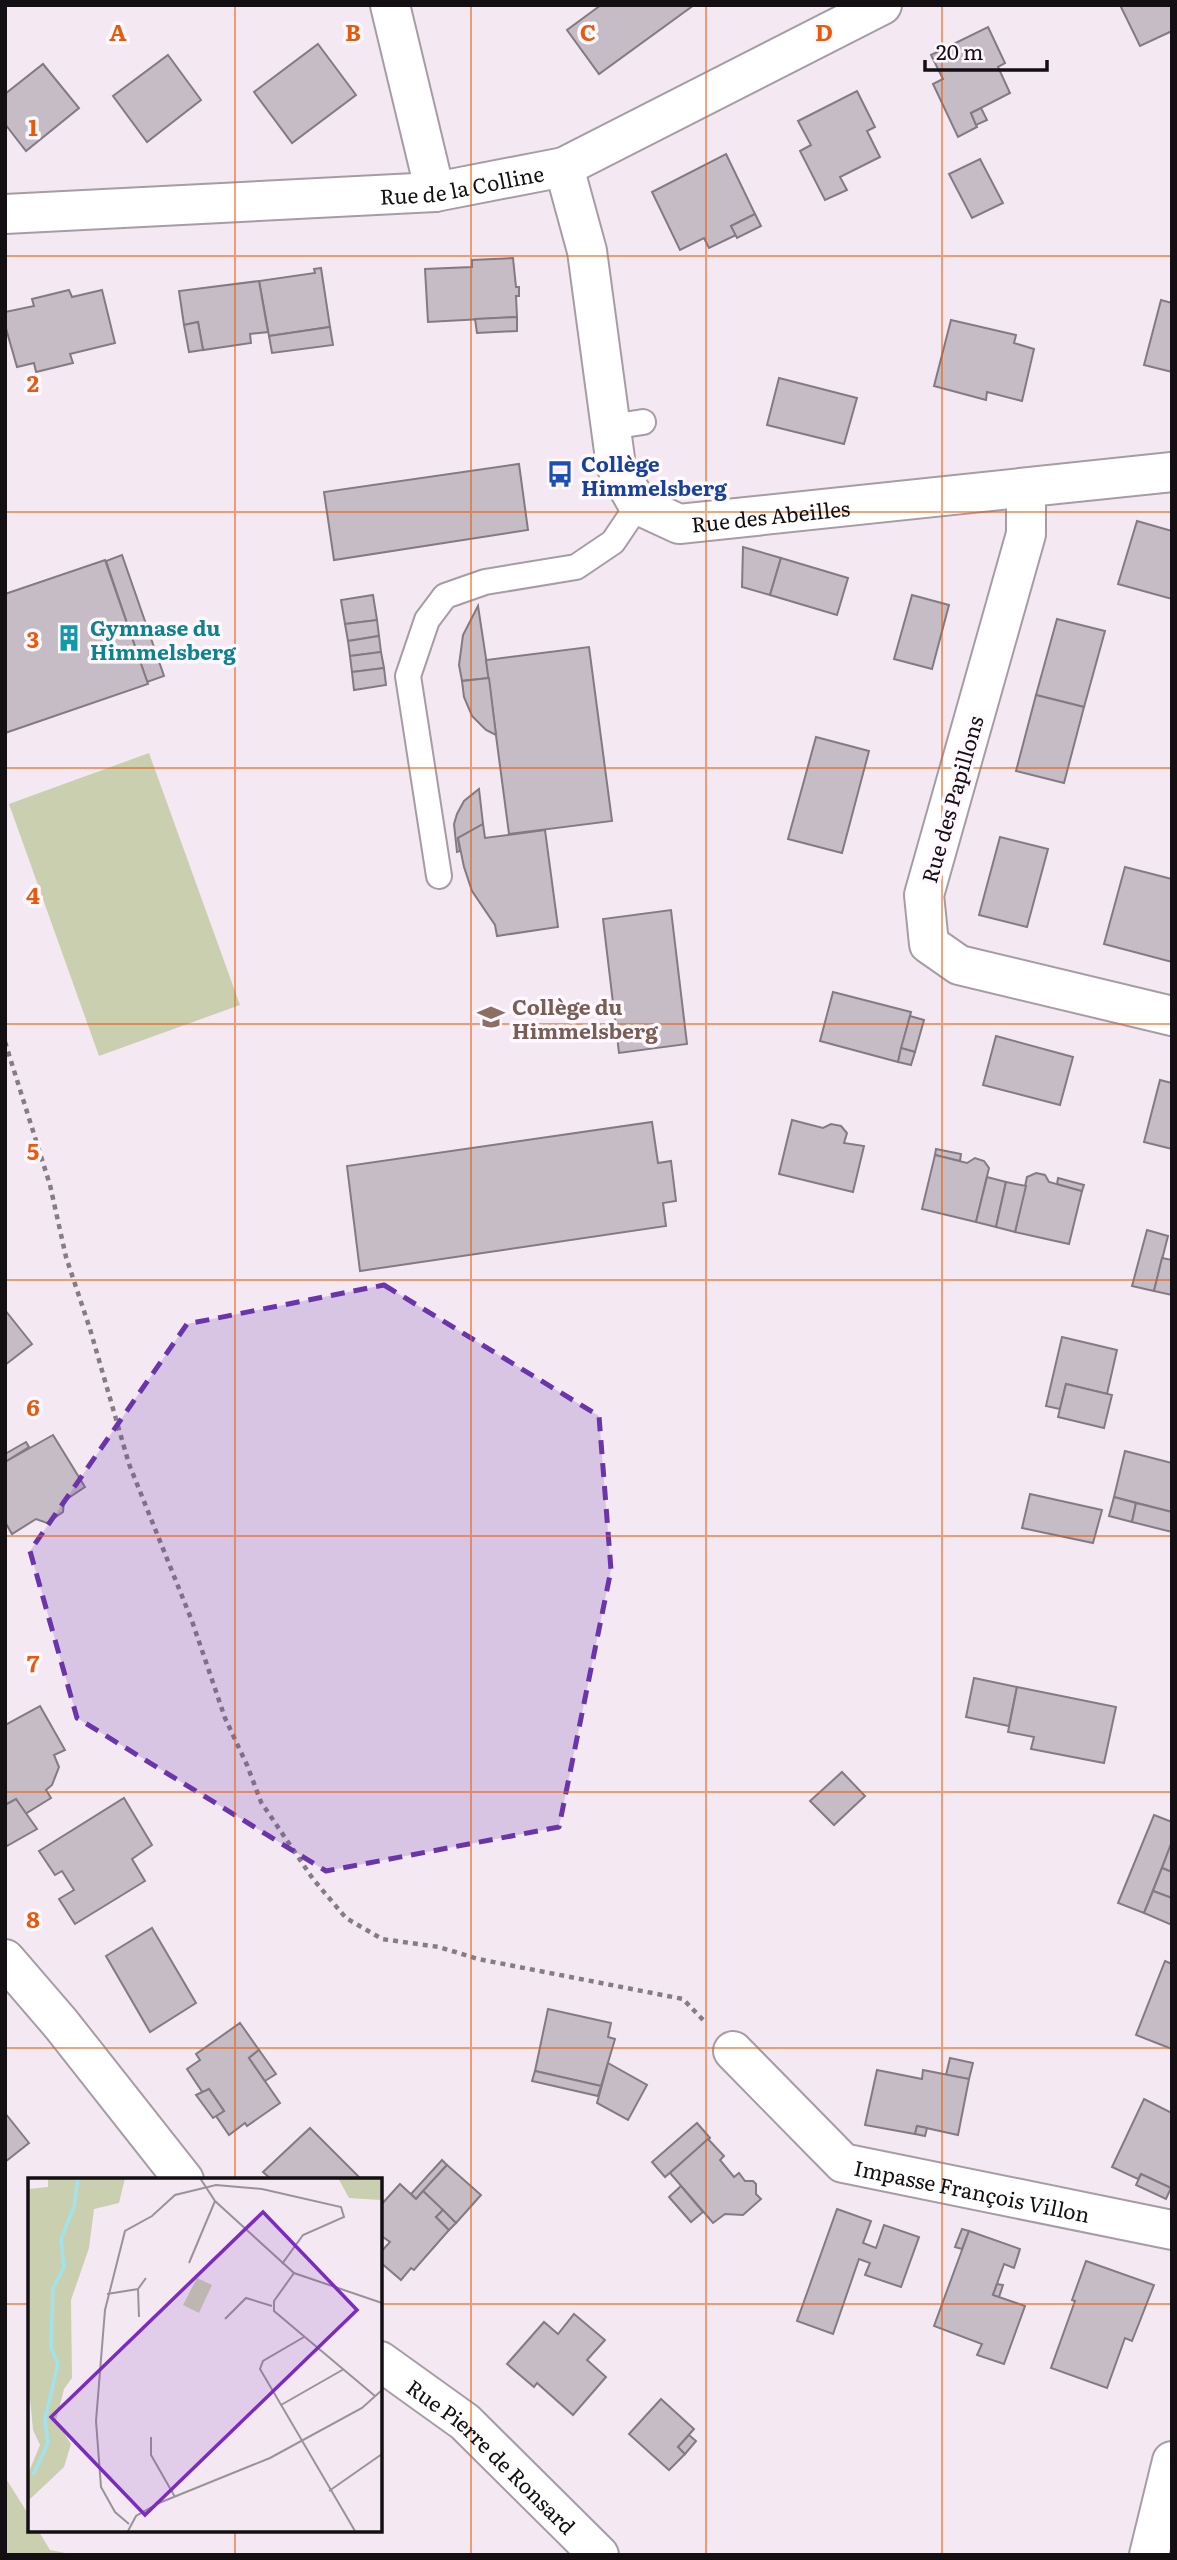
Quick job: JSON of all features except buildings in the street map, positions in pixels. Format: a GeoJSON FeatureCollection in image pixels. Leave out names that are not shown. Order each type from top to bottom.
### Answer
{"type":"FeatureCollection","features":[{"type":"Feature","properties":{"kind":"street"},"geometry":{"type":"LineString","coordinates":[[390,5],[435,192]]}},
{"type":"Feature","properties":{"kind":"street","name":"Rue de la Colline"},"geometry":{"type":"LineString","coordinates":[[5,215],[435,192],[564,167],[882,5]]}},
{"type":"Feature","properties":{"kind":"street"},"geometry":{"type":"LineString","coordinates":[[564,167],[587,251],[627,425],[617,466],[638,505]]}},
{"type":"Feature","properties":{"kind":"street","name":"Rue des Abeilles"},"geometry":{"type":"LineString","coordinates":[[638,505],[679,524],[1172,472]]}},
{"type":"Feature","properties":{"kind":"street","name":"Rue des Papillons"},"geometry":{"type":"LineString","coordinates":[[1026,489],[1027,534],[924,895],[929,944],[959,965],[1172,1016]]}},
{"type":"Feature","properties":{"kind":"street"},"geometry":{"type":"LineString","coordinates":[[5,1959],[61,2024],[182,2178]]}},
{"type":"Feature","properties":{"kind":"street","name":"Impasse François Villon"},"geometry":{"type":"LineString","coordinates":[[733,2051],[843,2163],[1172,2230]]}},
{"type":"Feature","properties":{"kind":"street","name":"Rue Pierre de Ronsard"},"geometry":{"type":"LineString","coordinates":[[382,2362],[465,2422],[599,2555]]}},
{"type":"Feature","properties":{"kind":"street"},"geometry":{"type":"LineString","coordinates":[[1149,2555],[1172,2461]]}},
{"type":"Feature","properties":{"kind":"lane"},"geometry":{"type":"LineString","coordinates":[[439,876],[408,676],[427,620],[445,596],[485,582],[576,567],[613,542],[638,505]]}},
{"type":"Feature","properties":{"kind":"path"},"geometry":{"type":"LineString","coordinates":[[5,1042],[50,1185],[66,1256],[129,1464],[192,1621],[225,1718],[261,1802],[313,1879],[346,1918],[382,1939],[439,1947],[478,1959],[683,1999],[733,2051]]}},
{"type":"Feature","properties":{"kind":"highlighted area"},"geometry":{"type":"Polygon","coordinates":[[[384,1285],[599,1416],[611,1570],[559,1827],[326,1871],[77,1718],[30,1551],[187,1324],[384,1285]]]}},
{"type":"Feature","properties":{"kind":"green space"},"geometry":{"type":"Polygon","coordinates":[[[149,753],[240,1005],[99,1056],[9,804],[149,753]]]}},
{"type":"Feature","properties":{"kind":"green space"},"geometry":{"type":"Polygon","coordinates":[[[5,2477],[28,2514],[28,2532],[39,2532],[50,2550],[76,2555],[5,2555],[5,2477]]]}},
{"type":"Feature","properties":{"kind":"place","name":"Collège Himmelsberg"},"geometry":{"type":"Point","coordinates":[560,474]}},
{"type":"Feature","properties":{"kind":"place","name":"Gymnase du Himmelsberg"},"geometry":{"type":"Point","coordinates":[69,638]}},
{"type":"Feature","properties":{"kind":"place","name":"Collège du Himmelsberg"},"geometry":{"type":"Point","coordinates":[491,1017]}}]}
